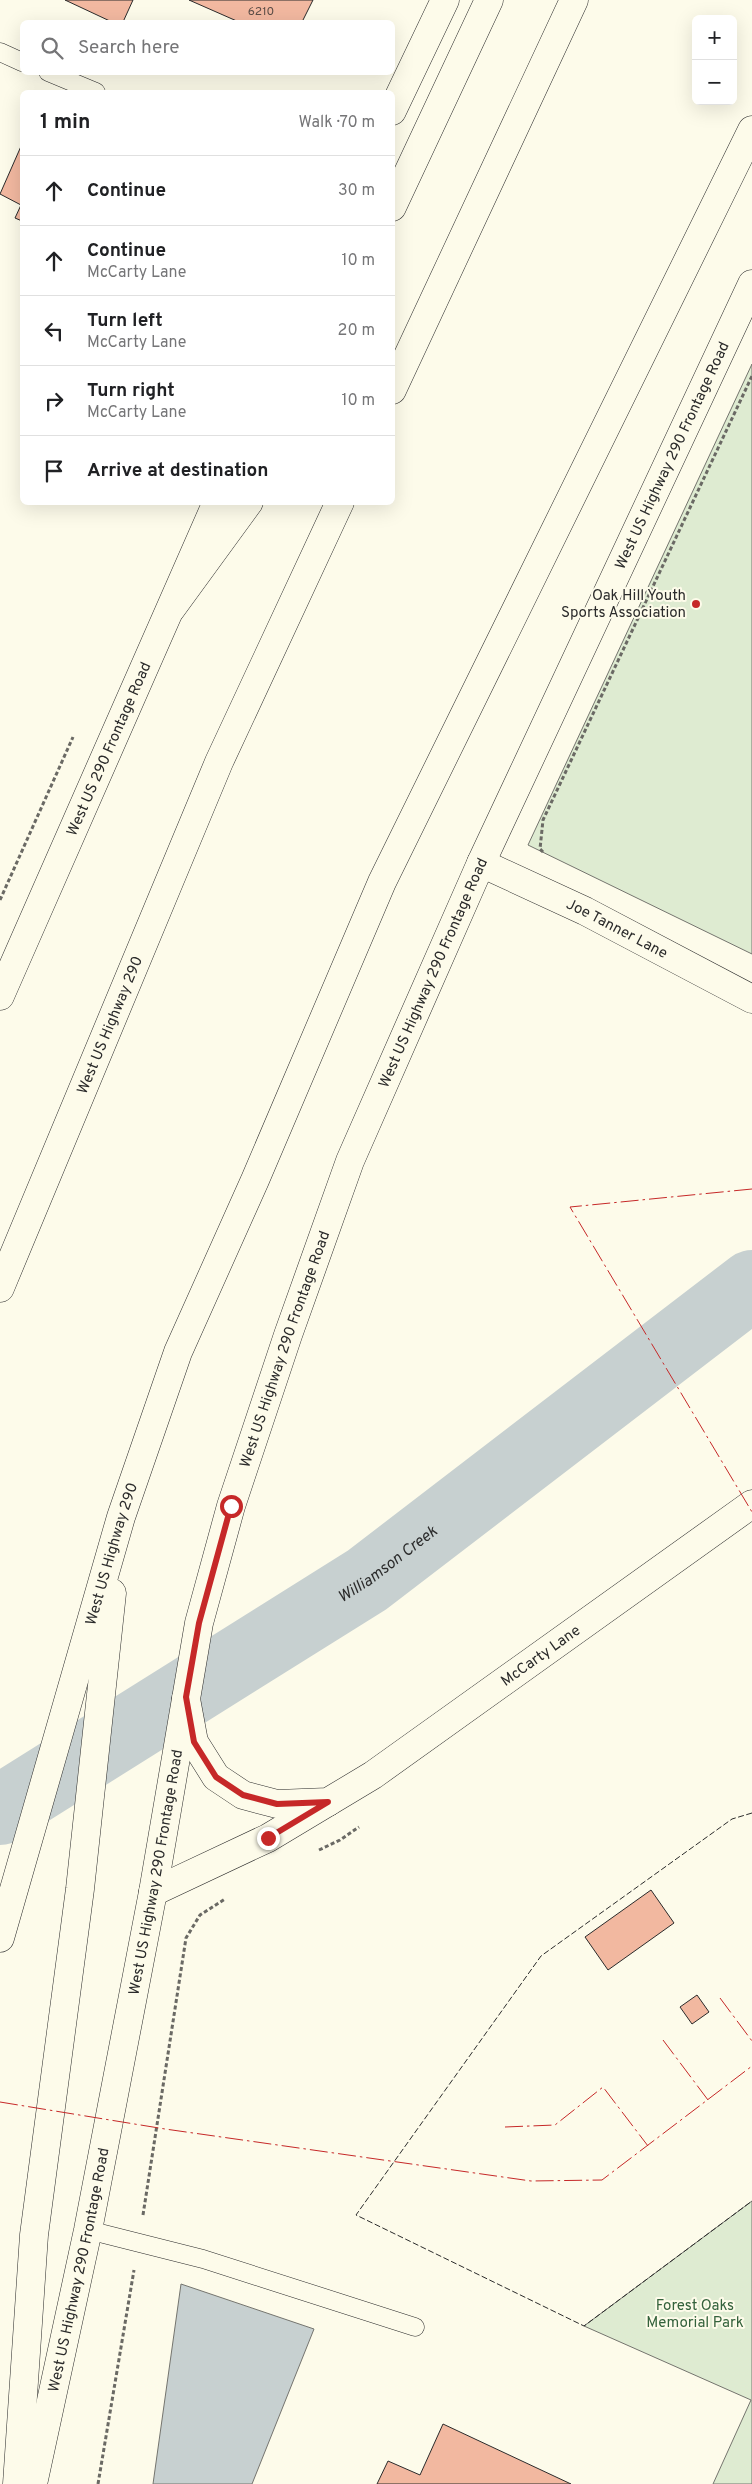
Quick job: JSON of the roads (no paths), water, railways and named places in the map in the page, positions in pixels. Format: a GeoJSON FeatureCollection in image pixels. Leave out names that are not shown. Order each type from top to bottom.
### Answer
{"type":"FeatureCollection","features":[{"type":"Feature","properties":{"kind":"main road"},"geometry":{"type":"LineString","coordinates":[[395,105],[446,0]]}},
{"type":"Feature","properties":{"kind":"main road"},"geometry":{"type":"LineString","coordinates":[[395,200],[489,0]]}},
{"type":"Feature","properties":{"kind":"main road"},"geometry":{"type":"LineString","coordinates":[[395,384],[574,0]]}},
{"type":"Feature","properties":{"kind":"main road","name":"West US Highway 290"},"geometry":{"type":"LineString","coordinates":[[0,1938],[121,1517],[178,1352],[255,1180],[382,882],[752,130]]}},
{"type":"Feature","properties":{"kind":"main road","name":"West US Highway 290 Frontage Road"},"geometry":{"type":"LineString","coordinates":[[33,2484],[88,2230],[153,1892],[199,1623],[231,1506],[288,1335],[350,1161],[481,863],[752,284]]}},
{"type":"Feature","properties":{"kind":"main road","name":"West US 290 Frontage Road"},"geometry":{"type":"LineString","coordinates":[[0,996],[216,505]]}},
{"type":"Feature","properties":{"kind":"main road"},"geometry":{"type":"LineString","coordinates":[[171,609],[247,505]]}},
{"type":"Feature","properties":{"kind":"main road","name":"West US Highway 290"},"geometry":{"type":"LineString","coordinates":[[0,1288],[219,762],[339,505]]}},
{"type":"Feature","properties":{"kind":"main road","name":"Joe Tanner Lane"},"geometry":{"type":"LineString","coordinates":[[481,863],[585,911],[752,999]]}},
{"type":"Feature","properties":{"kind":"main road","name":"McCarty Lane"},"geometry":{"type":"LineString","coordinates":[[153,1892],[268,1838],[373,1775],[752,1504]]}},
{"type":"Feature","properties":{"kind":"main road"},"geometry":{"type":"LineString","coordinates":[[17,2484],[34,2235],[80,1889],[121,1517]]}},
{"type":"Feature","properties":{"kind":"main road","name":"McCarty Lane"},"geometry":{"type":"LineString","coordinates":[[186,1697],[194,1742],[216,1777],[243,1795],[277,1804],[328,1802]]}},
{"type":"Feature","properties":{"kind":"lane"},"geometry":{"type":"LineString","coordinates":[[0,52],[20,61]]}},
{"type":"Feature","properties":{"kind":"lane"},"geometry":{"type":"LineString","coordinates":[[55,75],[91,90]]}},
{"type":"Feature","properties":{"kind":"lane"},"geometry":{"type":"LineString","coordinates":[[88,2230],[203,2258],[415,2328]]}},
{"type":"Feature","properties":{"kind":"waterway","name":"Williamson Creek"},"geometry":{"type":"LineString","coordinates":[[0,1810],[367,1580],[752,1285]]}},
{"type":"Feature","properties":{"kind":"place","name":"Oak Hill Youth Sports Association"},"geometry":{"type":"Point","coordinates":[696,604]}},
{"type":"Feature","properties":{"kind":"park label","name":"Forest Oaks Memorial Park"},"geometry":{"type":"Point","coordinates":[695,2314]}}]}
